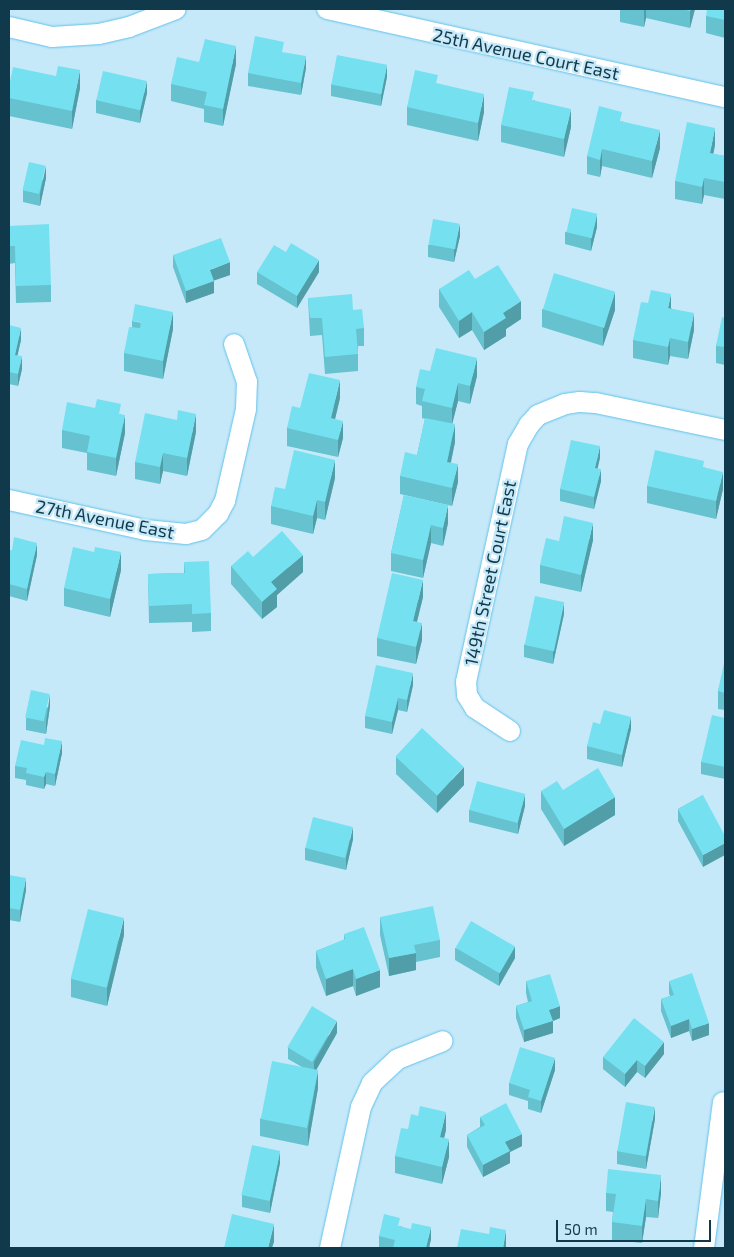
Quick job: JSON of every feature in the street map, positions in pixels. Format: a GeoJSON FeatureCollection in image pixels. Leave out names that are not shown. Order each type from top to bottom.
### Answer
{"type":"FeatureCollection","features":[{"type":"Feature","properties":{"kind":"street"},"geometry":{"type":"LineString","coordinates":[[9,27],[52,37],[99,34],[129,27],[176,9]]}},
{"type":"Feature","properties":{"kind":"street","name":"25th Avenue Court East"},"geometry":{"type":"LineString","coordinates":[[327,9],[725,97]]}},
{"type":"Feature","properties":{"kind":"street","name":"27th Avenue East"},"geometry":{"type":"LineString","coordinates":[[9,500],[146,530],[186,534],[202,530],[218,514],[225,502],[246,410],[247,382],[234,344]]}},
{"type":"Feature","properties":{"kind":"street","name":"149th Street Court East"},"geometry":{"type":"LineString","coordinates":[[510,731],[475,708],[467,695],[466,682],[518,444],[538,415],[565,404],[596,404],[725,430]]}},
{"type":"Feature","properties":{"kind":"street"},"geometry":{"type":"LineString","coordinates":[[330,1248],[362,1106],[372,1083],[398,1059],[443,1041]]}},
{"type":"Feature","properties":{"kind":"street"},"geometry":{"type":"LineString","coordinates":[[704,1248],[723,1102]]}},
{"type":"Feature","properties":{"kind":"building"},"geometry":{"type":"Polygon","coordinates":[[[707,9],[725,9],[725,20],[706,16],[707,9]]]}},
{"type":"Feature","properties":{"kind":"building"},"geometry":{"type":"Polygon","coordinates":[[[255,36],[284,42],[282,52],[306,56],[301,83],[248,73],[255,36]]]}},
{"type":"Feature","properties":{"kind":"building"},"geometry":{"type":"Polygon","coordinates":[[[205,39],[236,46],[223,109],[204,105],[207,92],[171,84],[177,57],[199,62],[205,39]]]}},
{"type":"Feature","properties":{"kind":"building"},"geometry":{"type":"Polygon","coordinates":[[[337,55],[387,65],[381,94],[331,84],[337,55]]]}},
{"type":"Feature","properties":{"kind":"building"},"geometry":{"type":"Polygon","coordinates":[[[58,66],[80,70],[72,111],[9,98],[9,86],[13,67],[56,76],[58,66]]]}},
{"type":"Feature","properties":{"kind":"building"},"geometry":{"type":"Polygon","coordinates":[[[415,70],[438,75],[436,83],[484,94],[478,123],[407,107],[415,70]]]}},
{"type":"Feature","properties":{"kind":"building"},"geometry":{"type":"Polygon","coordinates":[[[103,71],[147,81],[140,110],[96,100],[103,71]]]}},
{"type":"Feature","properties":{"kind":"building"},"geometry":{"type":"Polygon","coordinates":[[[509,87],[534,92],[532,100],[571,109],[564,139],[501,125],[509,87]]]}},
{"type":"Feature","properties":{"kind":"building"},"geometry":{"type":"Polygon","coordinates":[[[599,106],[622,112],[620,121],[660,130],[652,161],[602,149],[600,160],[587,156],[599,106]]]}},
{"type":"Feature","properties":{"kind":"building"},"geometry":{"type":"Polygon","coordinates":[[[687,122],[715,128],[710,153],[725,156],[725,182],[704,178],[702,187],[675,181],[687,122]]]}},
{"type":"Feature","properties":{"kind":"building"},"geometry":{"type":"Polygon","coordinates":[[[29,162],[46,166],[39,194],[22,190],[29,162]]]}},
{"type":"Feature","properties":{"kind":"building"},"geometry":{"type":"Polygon","coordinates":[[[572,208],[597,214],[592,238],[566,232],[572,208]]]}},
{"type":"Feature","properties":{"kind":"building"},"geometry":{"type":"Polygon","coordinates":[[[433,219],[460,224],[455,249],[428,245],[433,219]]]}},
{"type":"Feature","properties":{"kind":"building"},"geometry":{"type":"Polygon","coordinates":[[[49,224],[51,285],[16,286],[15,246],[9,246],[9,226],[49,224]]]}},
{"type":"Feature","properties":{"kind":"building"},"geometry":{"type":"Polygon","coordinates":[[[221,238],[230,262],[210,270],[214,281],[186,291],[173,255],[221,238]]]}},
{"type":"Feature","properties":{"kind":"building"},"geometry":{"type":"Polygon","coordinates":[[[291,243],[319,260],[297,296],[257,272],[274,245],[286,252],[291,243]]]}},
{"type":"Feature","properties":{"kind":"building"},"geometry":{"type":"Polygon","coordinates":[[[498,265],[521,301],[503,313],[506,318],[484,332],[472,312],[459,321],[439,289],[469,270],[475,279],[498,265]]]}},
{"type":"Feature","properties":{"kind":"building"},"geometry":{"type":"Polygon","coordinates":[[[554,273],[615,292],[604,328],[543,309],[554,273]]]}},
{"type":"Feature","properties":{"kind":"building"},"geometry":{"type":"Polygon","coordinates":[[[651,290],[671,294],[668,308],[694,313],[688,342],[670,338],[668,347],[633,340],[641,302],[648,303],[651,290]]]}},
{"type":"Feature","properties":{"kind":"building"},"geometry":{"type":"Polygon","coordinates":[[[352,294],[353,310],[362,309],[364,328],[356,329],[358,354],[325,357],[322,318],[310,318],[308,298],[352,294]]]}},
{"type":"Feature","properties":{"kind":"building"},"geometry":{"type":"Polygon","coordinates":[[[135,304],[173,312],[163,361],[124,353],[129,327],[140,328],[141,322],[132,321],[135,304]]]}},
{"type":"Feature","properties":{"kind":"building"},"geometry":{"type":"Polygon","coordinates":[[[722,317],[725,318],[725,347],[716,346],[722,317]]]}},
{"type":"Feature","properties":{"kind":"building"},"geometry":{"type":"Polygon","coordinates":[[[9,325],[21,328],[15,355],[22,356],[18,374],[9,372],[9,325]]]}},
{"type":"Feature","properties":{"kind":"building"},"geometry":{"type":"Polygon","coordinates":[[[436,348],[477,358],[470,386],[458,383],[452,408],[422,401],[425,389],[416,387],[420,369],[430,371],[436,348]]]}},
{"type":"Feature","properties":{"kind":"building"},"geometry":{"type":"Polygon","coordinates":[[[309,373],[340,380],[331,418],[343,421],[338,440],[287,428],[292,406],[300,408],[309,373]]]}},
{"type":"Feature","properties":{"kind":"building"},"geometry":{"type":"Polygon","coordinates":[[[97,399],[121,404],[119,414],[125,415],[116,458],[87,452],[90,436],[62,430],[67,402],[95,408],[97,399]]]}},
{"type":"Feature","properties":{"kind":"building"},"geometry":{"type":"Polygon","coordinates":[[[178,410],[196,414],[187,458],[163,453],[160,467],[135,462],[145,413],[177,420],[178,410]]]}},
{"type":"Feature","properties":{"kind":"building"},"geometry":{"type":"Polygon","coordinates":[[[425,418],[455,424],[447,462],[458,464],[452,488],[400,476],[405,452],[417,455],[425,418]]]}},
{"type":"Feature","properties":{"kind":"building"},"geometry":{"type":"Polygon","coordinates":[[[571,440],[600,446],[595,468],[601,469],[594,497],[560,489],[571,440]]]}},
{"type":"Feature","properties":{"kind":"building"},"geometry":{"type":"Polygon","coordinates":[[[294,450],[335,460],[325,502],[317,500],[313,516],[271,506],[275,487],[285,489],[294,450]]]}},
{"type":"Feature","properties":{"kind":"building"},"geometry":{"type":"Polygon","coordinates":[[[655,450],[704,461],[703,467],[723,472],[716,501],[647,486],[655,450]]]}},
{"type":"Feature","properties":{"kind":"building"},"geometry":{"type":"Polygon","coordinates":[[[404,495],[448,505],[443,528],[431,525],[423,560],[391,553],[404,495]]]}},
{"type":"Feature","properties":{"kind":"building"},"geometry":{"type":"Polygon","coordinates":[[[564,516],[593,523],[581,575],[540,565],[546,538],[559,541],[564,516]]]}},
{"type":"Feature","properties":{"kind":"building"},"geometry":{"type":"Polygon","coordinates":[[[282,531],[303,555],[271,582],[277,589],[262,602],[231,566],[248,551],[253,557],[282,531]]]}},
{"type":"Feature","properties":{"kind":"building"},"geometry":{"type":"Polygon","coordinates":[[[14,537],[37,543],[27,589],[9,584],[9,550],[12,550],[14,537]]]}},
{"type":"Feature","properties":{"kind":"building"},"geometry":{"type":"Polygon","coordinates":[[[73,547],[94,552],[95,547],[121,552],[110,599],[64,588],[73,547]]]}},
{"type":"Feature","properties":{"kind":"building"},"geometry":{"type":"Polygon","coordinates":[[[209,561],[211,613],[192,614],[192,604],[149,606],[148,574],[185,573],[184,562],[209,561]]]}},
{"type":"Feature","properties":{"kind":"building"},"geometry":{"type":"Polygon","coordinates":[[[392,573],[423,580],[413,621],[422,623],[416,647],[377,638],[392,573]]]}},
{"type":"Feature","properties":{"kind":"building"},"geometry":{"type":"Polygon","coordinates":[[[535,596],[564,602],[554,651],[525,645],[535,596]]]}},
{"type":"Feature","properties":{"kind":"building"},"geometry":{"type":"Polygon","coordinates":[[[725,664],[725,693],[718,691],[725,664]]]}},
{"type":"Feature","properties":{"kind":"building"},"geometry":{"type":"Polygon","coordinates":[[[376,665],[413,673],[407,700],[398,698],[392,722],[365,716],[376,665]]]}},
{"type":"Feature","properties":{"kind":"building"},"geometry":{"type":"Polygon","coordinates":[[[31,690],[50,694],[44,721],[25,717],[31,690]]]}},
{"type":"Feature","properties":{"kind":"building"},"geometry":{"type":"Polygon","coordinates":[[[604,710],[631,717],[622,755],[587,746],[593,722],[600,724],[604,710]]]}},
{"type":"Feature","properties":{"kind":"building"},"geometry":{"type":"Polygon","coordinates":[[[712,715],[725,718],[725,767],[701,762],[712,715]]]}},
{"type":"Feature","properties":{"kind":"building"},"geometry":{"type":"Polygon","coordinates":[[[422,728],[464,767],[437,795],[395,757],[422,728]]]}},
{"type":"Feature","properties":{"kind":"building"},"geometry":{"type":"Polygon","coordinates":[[[45,738],[62,741],[55,774],[46,772],[44,777],[26,773],[27,768],[15,766],[21,740],[44,745],[45,738]]]}},
{"type":"Feature","properties":{"kind":"building"},"geometry":{"type":"Polygon","coordinates":[[[598,768],[615,797],[564,829],[541,791],[557,781],[563,790],[598,768]]]}},
{"type":"Feature","properties":{"kind":"building"},"geometry":{"type":"Polygon","coordinates":[[[477,781],[525,794],[518,823],[469,810],[477,781]]]}},
{"type":"Feature","properties":{"kind":"building"},"geometry":{"type":"Polygon","coordinates":[[[703,795],[725,836],[725,843],[703,855],[678,809],[703,795]]]}},
{"type":"Feature","properties":{"kind":"building"},"geometry":{"type":"Polygon","coordinates":[[[313,817],[353,827],[345,858],[305,848],[313,817]]]}},
{"type":"Feature","properties":{"kind":"building"},"geometry":{"type":"Polygon","coordinates":[[[9,875],[26,878],[20,910],[9,908],[9,875]]]}},
{"type":"Feature","properties":{"kind":"building"},"geometry":{"type":"Polygon","coordinates":[[[433,906],[440,940],[414,945],[416,953],[389,958],[380,917],[433,906]]]}},
{"type":"Feature","properties":{"kind":"building"},"geometry":{"type":"Polygon","coordinates":[[[88,909],[124,918],[106,988],[71,979],[88,909]]]}},
{"type":"Feature","properties":{"kind":"building"},"geometry":{"type":"Polygon","coordinates":[[[471,921],[515,946],[500,973],[456,948],[471,921]]]}},
{"type":"Feature","properties":{"kind":"building"},"geometry":{"type":"Polygon","coordinates":[[[364,927],[380,970],[356,979],[353,969],[326,979],[316,951],[345,939],[344,934],[364,927]]]}},
{"type":"Feature","properties":{"kind":"building"},"geometry":{"type":"Polygon","coordinates":[[[692,973],[709,1023],[692,1029],[689,1019],[671,1026],[661,999],[674,995],[669,981],[692,973]]]}},
{"type":"Feature","properties":{"kind":"building"},"geometry":{"type":"Polygon","coordinates":[[[550,974],[560,1006],[549,1010],[553,1021],[524,1030],[516,1006],[532,1001],[526,981],[550,974]]]}},
{"type":"Feature","properties":{"kind":"building"},"geometry":{"type":"Polygon","coordinates":[[[312,1006],[337,1021],[312,1062],[287,1047],[312,1006]]]}},
{"type":"Feature","properties":{"kind":"building"},"geometry":{"type":"Polygon","coordinates":[[[634,1018],[664,1042],[645,1066],[637,1060],[625,1074],[603,1057],[634,1018]]]}},
{"type":"Feature","properties":{"kind":"building"},"geometry":{"type":"Polygon","coordinates":[[[520,1047],[555,1058],[541,1101],[528,1097],[530,1090],[509,1083],[520,1047]]]}},
{"type":"Feature","properties":{"kind":"building"},"geometry":{"type":"Polygon","coordinates":[[[272,1061],[318,1070],[307,1128],[261,1119],[272,1061]]]}},
{"type":"Feature","properties":{"kind":"building"},"geometry":{"type":"Polygon","coordinates":[[[626,1102],[655,1107],[646,1156],[617,1151],[626,1102]]]}},
{"type":"Feature","properties":{"kind":"building"},"geometry":{"type":"Polygon","coordinates":[[[506,1103],[522,1134],[505,1142],[510,1151],[483,1165],[467,1135],[485,1125],[480,1117],[506,1103]]]}},
{"type":"Feature","properties":{"kind":"building"},"geometry":{"type":"Polygon","coordinates":[[[420,1106],[446,1112],[440,1137],[449,1139],[442,1167],[395,1156],[401,1128],[408,1129],[411,1114],[418,1116],[420,1106]]]}},
{"type":"Feature","properties":{"kind":"building"},"geometry":{"type":"Polygon","coordinates":[[[252,1145],[280,1151],[270,1201],[241,1195],[252,1145]]]}},
{"type":"Feature","properties":{"kind":"building"},"geometry":{"type":"Polygon","coordinates":[[[608,1169],[661,1175],[658,1201],[646,1199],[642,1226],[612,1222],[616,1194],[606,1193],[608,1169]]]}},
{"type":"Feature","properties":{"kind":"building"},"geometry":{"type":"Polygon","coordinates":[[[232,1214],[274,1224],[268,1248],[224,1248],[232,1214]]]}},
{"type":"Feature","properties":{"kind":"building"},"geometry":{"type":"Polygon","coordinates":[[[384,1214],[400,1218],[398,1226],[411,1229],[412,1223],[431,1227],[426,1248],[393,1248],[395,1240],[379,1236],[384,1214]]]}},
{"type":"Feature","properties":{"kind":"building"},"geometry":{"type":"Polygon","coordinates":[[[490,1227],[506,1230],[503,1248],[457,1248],[461,1229],[489,1234],[490,1227]]]}}]}
